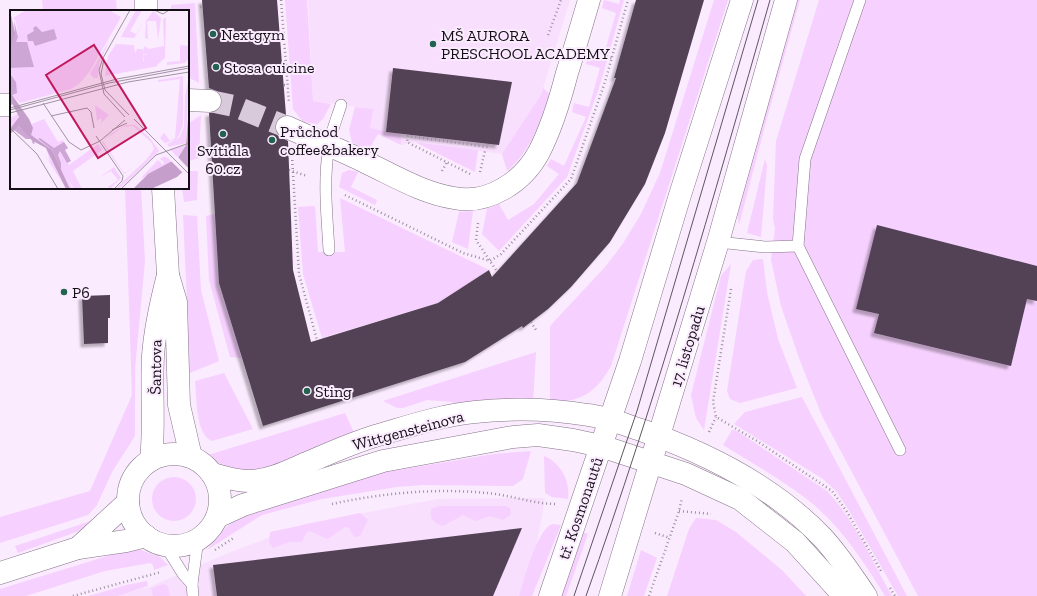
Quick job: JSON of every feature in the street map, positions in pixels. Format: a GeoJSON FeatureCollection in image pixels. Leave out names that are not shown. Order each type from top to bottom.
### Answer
{"type":"FeatureCollection","features":[{"type":"Feature","properties":{"kind":"street"},"geometry":{"type":"LineString","coordinates":[[289,117],[329,145],[412,185],[447,197],[471,200],[493,194],[502,190],[528,168],[548,134],[589,0]]}},
{"type":"Feature","properties":{"kind":"street"},"geometry":{"type":"LineString","coordinates":[[610,420],[742,0]]}},
{"type":"Feature","properties":{"kind":"street","name":"17. listopadu"},"geometry":{"type":"LineString","coordinates":[[660,437],[718,242],[786,0]]}},
{"type":"Feature","properties":{"kind":"street"},"geometry":{"type":"LineString","coordinates":[[189,100],[210,101]]}},
{"type":"Feature","properties":{"kind":"street","name":"Šantova"},"geometry":{"type":"LineString","coordinates":[[163,189],[168,275],[176,302],[180,405],[191,457]]}},
{"type":"Feature","properties":{"kind":"street","name":"Šantova"},"geometry":{"type":"LineString","coordinates":[[151,460],[154,432],[154,342],[160,304],[168,275]]}},
{"type":"Feature","properties":{"kind":"street","name":"Wittgensteinova"},"geometry":{"type":"LineString","coordinates":[[212,474],[242,481],[260,480],[291,470],[376,436],[440,417],[503,410],[540,410],[589,415],[610,420],[660,437]]}},
{"type":"Feature","properties":{"kind":"street","name":"tř. Kosmonautů"},"geometry":{"type":"LineString","coordinates":[[550,596],[610,420]]}},
{"type":"Feature","properties":{"kind":"street","name":"Wittgensteinova"},"geometry":{"type":"LineString","coordinates":[[217,517],[243,506],[357,468],[432,450],[513,437],[538,435],[601,446]]}},
{"type":"Feature","properties":{"kind":"street"},"geometry":{"type":"LineString","coordinates":[[610,596],[660,437],[723,465],[781,501],[808,524],[838,556],[866,596]]}},
{"type":"Feature","properties":{"kind":"street"},"geometry":{"type":"LineString","coordinates":[[601,446],[702,480],[750,505],[795,542],[844,596]]}},
{"type":"Feature","properties":{"kind":"street","name":"Wittgensteinova"},"geometry":{"type":"LineString","coordinates":[[0,573],[78,548],[126,541],[156,541],[182,545],[204,546],[209,530],[217,517],[220,495],[212,474],[203,464],[191,457],[170,454],[151,460],[141,468],[134,478],[129,490],[128,502],[78,548]]}},
{"type":"Feature","properties":{"kind":"street"},"geometry":{"type":"LineString","coordinates":[[128,502],[132,518],[156,541]]}},
{"type":"Feature","properties":{"kind":"lane"},"geometry":{"type":"LineString","coordinates":[[860,0],[805,159],[798,246],[900,450]]}},
{"type":"Feature","properties":{"kind":"lane"},"geometry":{"type":"LineString","coordinates":[[329,250],[326,186],[329,145],[341,105]]}},
{"type":"Feature","properties":{"kind":"lane"},"geometry":{"type":"LineString","coordinates":[[718,242],[765,247],[798,246]]}},
{"type":"Feature","properties":{"kind":"lane"},"geometry":{"type":"LineString","coordinates":[[156,541],[192,584]]}},
{"type":"Feature","properties":{"kind":"lane"},"geometry":{"type":"LineString","coordinates":[[193,596],[192,584],[204,546]]}},
{"type":"Feature","properties":{"kind":"path"},"geometry":{"type":"LineString","coordinates":[[281,0],[280,9],[288,85],[289,117]]}},
{"type":"Feature","properties":{"kind":"path"},"geometry":{"type":"LineString","coordinates":[[548,34],[561,0]]}},
{"type":"Feature","properties":{"kind":"path"},"geometry":{"type":"LineString","coordinates":[[340,193],[463,253],[490,261],[501,254],[571,179],[612,58],[628,0]]}},
{"type":"Feature","properties":{"kind":"path"},"geometry":{"type":"LineString","coordinates":[[597,53],[612,58]]}},
{"type":"Feature","properties":{"kind":"path"},"geometry":{"type":"LineString","coordinates":[[284,86],[288,85]]}},
{"type":"Feature","properties":{"kind":"path"},"geometry":{"type":"LineString","coordinates":[[472,175],[407,142],[408,136],[488,147],[488,144]]}},
{"type":"Feature","properties":{"kind":"path"},"geometry":{"type":"LineString","coordinates":[[292,148],[291,169],[299,274],[317,340]]}},
{"type":"Feature","properties":{"kind":"path"},"geometry":{"type":"LineString","coordinates":[[479,178],[485,151]]}},
{"type":"Feature","properties":{"kind":"path"},"geometry":{"type":"LineString","coordinates":[[291,169],[309,177]]}},
{"type":"Feature","properties":{"kind":"path"},"geometry":{"type":"LineString","coordinates":[[478,218],[476,240],[496,270]]}},
{"type":"Feature","properties":{"kind":"path"},"geometry":{"type":"LineString","coordinates":[[708,434],[716,417],[713,402],[731,285]]}},
{"type":"Feature","properties":{"kind":"path"},"geometry":{"type":"LineString","coordinates":[[302,305],[307,304]]}},
{"type":"Feature","properties":{"kind":"path"},"geometry":{"type":"LineString","coordinates":[[531,322],[536,330]]}},
{"type":"Feature","properties":{"kind":"path"},"geometry":{"type":"LineString","coordinates":[[716,417],[757,441],[832,491],[847,512],[883,575]]}},
{"type":"Feature","properties":{"kind":"path"},"geometry":{"type":"LineString","coordinates":[[329,505],[351,500],[402,494],[452,492],[487,493],[540,503],[560,504]]}},
{"type":"Feature","properties":{"kind":"path"},"geometry":{"type":"LineString","coordinates":[[649,596],[679,511],[683,494]]}},
{"type":"Feature","properties":{"kind":"path"},"geometry":{"type":"LineString","coordinates":[[679,511],[715,515]]}},
{"type":"Feature","properties":{"kind":"path"},"geometry":{"type":"LineString","coordinates":[[649,531],[670,538]]}},
{"type":"Feature","properties":{"kind":"path"},"geometry":{"type":"LineString","coordinates":[[204,546],[240,534]]}},
{"type":"Feature","properties":{"kind":"path"},"geometry":{"type":"LineString","coordinates":[[73,596],[165,571]]}},
{"type":"Feature","properties":{"kind":"path"},"geometry":{"type":"LineString","coordinates":[[886,582],[895,596]]}},
{"type":"Feature","properties":{"kind":"shaded area"},"geometry":{"type":"Polygon","coordinates":[[[42,0],[116,0],[117,10],[43,10],[42,0]]]}},
{"type":"Feature","properties":{"kind":"shaded area"},"geometry":{"type":"Polygon","coordinates":[[[285,0],[307,0],[313,101],[331,104],[323,119],[317,124],[303,122],[293,109],[285,0]]]}},
{"type":"Feature","properties":{"kind":"shaded area","name":"MŠ AURORA PRESCHOOL ACADEMY"},"geometry":{"type":"Polygon","coordinates":[[[308,0],[570,0],[541,95],[544,103],[507,169],[502,154],[415,142],[401,145],[401,134],[370,128],[372,109],[313,101],[308,0]]]}},
{"type":"Feature","properties":{"kind":"shaded area"},"geometry":{"type":"Polygon","coordinates":[[[604,0],[619,4],[620,0],[624,0],[609,53],[605,51],[616,13],[602,8],[604,0]]]}},
{"type":"Feature","properties":{"kind":"shaded area"},"geometry":{"type":"Polygon","coordinates":[[[714,0],[728,0],[611,366],[600,383],[586,394],[579,398],[561,402],[550,402],[550,326],[605,267],[622,245],[641,214],[660,173],[714,0]]]}},
{"type":"Feature","properties":{"kind":"shaded area"},"geometry":{"type":"Polygon","coordinates":[[[794,0],[800,0],[739,225],[737,213],[794,0]]]}},
{"type":"Feature","properties":{"kind":"shaded area"},"geometry":{"type":"Polygon","coordinates":[[[819,0],[1037,0],[1037,596],[918,596],[822,416],[800,361],[781,306],[771,260],[775,229],[773,219],[776,141],[819,0]]]}},
{"type":"Feature","properties":{"kind":"shaded area"},"geometry":{"type":"Polygon","coordinates":[[[195,3],[199,83],[189,78],[189,10],[171,10],[171,5],[195,3]]]}},
{"type":"Feature","properties":{"kind":"shaded area"},"geometry":{"type":"Polygon","coordinates":[[[588,55],[607,61],[598,91],[567,177],[499,251],[482,234],[487,209],[499,204],[508,220],[534,204],[559,174],[547,166],[551,159],[564,166],[586,117],[572,112],[574,103],[589,107],[600,68],[586,64],[588,55]]]}},
{"type":"Feature","properties":{"kind":"shaded area"},"geometry":{"type":"Polygon","coordinates":[[[543,88],[551,95],[534,136],[522,155],[507,171],[502,154],[541,95],[543,88]]]}},
{"type":"Feature","properties":{"kind":"shaded area"},"geometry":{"type":"Polygon","coordinates":[[[355,107],[373,109],[370,128],[401,134],[401,145],[378,134],[368,151],[352,142],[349,130],[355,107]]]}},
{"type":"Feature","properties":{"kind":"shaded area"},"geometry":{"type":"Polygon","coordinates":[[[201,115],[199,158],[189,161],[189,123],[201,115]]]}},
{"type":"Feature","properties":{"kind":"shaded area"},"geometry":{"type":"Polygon","coordinates":[[[415,142],[478,150],[475,172],[415,142]]]}},
{"type":"Feature","properties":{"kind":"shaded area"},"geometry":{"type":"Polygon","coordinates":[[[765,159],[767,166],[761,237],[747,233],[765,159]]]}},
{"type":"Feature","properties":{"kind":"shaded area"},"geometry":{"type":"Polygon","coordinates":[[[349,170],[358,172],[351,187],[377,200],[375,205],[339,187],[342,173],[349,170]]]}},
{"type":"Feature","properties":{"kind":"shaded area"},"geometry":{"type":"Polygon","coordinates":[[[189,171],[198,171],[197,200],[184,202],[182,189],[189,189],[189,171]]]}},
{"type":"Feature","properties":{"kind":"shaded area"},"geometry":{"type":"Polygon","coordinates":[[[125,189],[141,189],[145,261],[135,369],[135,436],[112,472],[97,505],[88,515],[0,543],[0,517],[90,491],[132,395],[125,189]]]}},
{"type":"Feature","properties":{"kind":"shaded area"},"geometry":{"type":"Polygon","coordinates":[[[340,198],[489,270],[438,303],[322,338],[303,274],[298,207],[315,206],[318,252],[345,252],[340,198]]]}},
{"type":"Feature","properties":{"kind":"shaded area"},"geometry":{"type":"Polygon","coordinates":[[[473,211],[468,249],[452,242],[459,212],[473,211]]]}},
{"type":"Feature","properties":{"kind":"shaded area"},"geometry":{"type":"Polygon","coordinates":[[[215,214],[242,358],[230,357],[209,280],[206,216],[215,214]]]}},
{"type":"Feature","properties":{"kind":"shaded area"},"geometry":{"type":"Polygon","coordinates":[[[183,215],[197,216],[201,290],[219,361],[185,375],[187,301],[183,215]]]}},
{"type":"Feature","properties":{"kind":"shaded area"},"geometry":{"type":"Polygon","coordinates":[[[763,259],[767,292],[778,339],[797,388],[740,403],[730,399],[727,391],[746,271],[753,260],[763,259]]]}},
{"type":"Feature","properties":{"kind":"shaded area"},"geometry":{"type":"Polygon","coordinates":[[[731,264],[704,430],[696,418],[691,395],[721,276],[731,264]]]}},
{"type":"Feature","properties":{"kind":"shaded area"},"geometry":{"type":"Polygon","coordinates":[[[536,352],[533,403],[464,406],[452,402],[427,400],[403,408],[397,408],[383,401],[536,352]]]}},
{"type":"Feature","properties":{"kind":"shaded area"},"geometry":{"type":"Polygon","coordinates":[[[224,373],[253,429],[212,441],[206,437],[202,431],[198,414],[195,381],[224,373]]]}},
{"type":"Feature","properties":{"kind":"shaded area"},"geometry":{"type":"Polygon","coordinates":[[[802,397],[907,596],[898,596],[836,491],[823,479],[734,424],[745,412],[802,397]]]}},
{"type":"Feature","properties":{"kind":"shaded area"},"geometry":{"type":"Polygon","coordinates":[[[345,413],[356,437],[249,474],[223,466],[208,455],[345,413]]]}},
{"type":"Feature","properties":{"kind":"shaded area"},"geometry":{"type":"Polygon","coordinates":[[[732,430],[737,431],[827,491],[855,528],[892,596],[885,596],[851,545],[820,510],[788,486],[723,445],[732,430]]]}},
{"type":"Feature","properties":{"kind":"shaded area"},"geometry":{"type":"Polygon","coordinates":[[[531,451],[523,479],[513,486],[423,485],[397,487],[322,499],[262,515],[207,550],[223,530],[238,517],[375,474],[494,454],[531,451]]]}},
{"type":"Feature","properties":{"kind":"shaded area"},"geometry":{"type":"Polygon","coordinates":[[[544,456],[555,463],[563,473],[566,479],[568,499],[552,497],[545,493],[544,456]]]}},
{"type":"Feature","properties":{"kind":"shaded area"},"geometry":{"type":"Polygon","coordinates":[[[174,477],[186,481],[192,487],[196,499],[192,511],[186,517],[174,521],[162,517],[156,511],[152,499],[156,487],[162,481],[174,477]]]}},
{"type":"Feature","properties":{"kind":"shaded area"},"geometry":{"type":"Polygon","coordinates":[[[545,498],[537,543],[519,596],[114,596],[149,587],[226,554],[304,524],[438,499],[545,498]]]}},
{"type":"Feature","properties":{"kind":"shaded area"},"geometry":{"type":"Polygon","coordinates":[[[439,506],[505,506],[510,508],[511,514],[503,520],[490,516],[476,521],[463,515],[443,526],[437,524],[431,518],[431,509],[439,506]]]}},
{"type":"Feature","properties":{"kind":"shaded area"},"geometry":{"type":"Polygon","coordinates":[[[360,513],[368,520],[360,536],[354,537],[349,528],[345,527],[327,539],[310,531],[306,533],[302,542],[290,542],[273,548],[269,542],[270,532],[360,513]]]}},
{"type":"Feature","properties":{"kind":"shaded area"},"geometry":{"type":"Polygon","coordinates":[[[696,518],[716,520],[736,532],[783,571],[806,596],[667,596],[689,529],[696,518]]]}},
{"type":"Feature","properties":{"kind":"shaded area"},"geometry":{"type":"Polygon","coordinates":[[[97,519],[79,531],[18,553],[15,546],[97,519]]]}},
{"type":"Feature","properties":{"kind":"shaded area"},"geometry":{"type":"Polygon","coordinates":[[[553,524],[561,525],[532,596],[519,596],[537,544],[547,528],[553,524]]]}},
{"type":"Feature","properties":{"kind":"shaded area"},"geometry":{"type":"Polygon","coordinates":[[[580,531],[588,534],[566,596],[557,596],[580,531]]]}},
{"type":"Feature","properties":{"kind":"shaded area"},"geometry":{"type":"Polygon","coordinates":[[[138,549],[160,557],[168,565],[154,570],[153,565],[150,563],[105,571],[26,596],[0,596],[0,589],[127,550],[138,549]]]}},
{"type":"Feature","properties":{"kind":"shaded area"},"geometry":{"type":"Polygon","coordinates":[[[641,550],[657,558],[644,596],[627,596],[641,550]]]}},
{"type":"Feature","properties":{"kind":"shaded area"},"geometry":{"type":"Polygon","coordinates":[[[147,581],[148,586],[117,596],[89,596],[126,585],[147,581]]]}},
{"type":"Feature","properties":{"kind":"shaded area"},"geometry":{"type":"Polygon","coordinates":[[[164,584],[168,586],[170,596],[153,596],[151,588],[164,584]]]}},
{"type":"Feature","properties":{"kind":"building"},"geometry":{"type":"Polygon","coordinates":[[[202,0],[277,0],[286,115],[279,117],[275,128],[277,135],[288,141],[293,270],[311,342],[438,303],[489,270],[492,277],[577,183],[616,78],[614,78],[636,0],[704,0],[665,133],[645,184],[610,242],[571,287],[548,309],[523,328],[522,326],[465,362],[263,426],[219,283],[209,113],[215,112],[220,108],[222,101],[221,96],[217,91],[209,88],[202,0]]]}},
{"type":"Feature","properties":{"kind":"building"},"geometry":{"type":"Polygon","coordinates":[[[393,68],[512,82],[499,145],[386,132],[393,68]]]}},
{"type":"Feature","properties":{"kind":"building"},"geometry":{"type":"Polygon","coordinates":[[[877,225],[1037,266],[1037,301],[1027,299],[1011,366],[874,333],[879,314],[856,309],[877,225]]]}},
{"type":"Feature","properties":{"kind":"building"},"geometry":{"type":"Polygon","coordinates":[[[110,295],[108,343],[84,344],[82,296],[110,295]]]}},
{"type":"Feature","properties":{"kind":"building"},"geometry":{"type":"Polygon","coordinates":[[[522,528],[493,596],[217,596],[213,565],[522,528]]]}},
{"type":"Feature","properties":{"kind":"tunnel"},"geometry":{"type":"LineString","coordinates":[[210,101],[234,106],[287,127]]}},
{"type":"Feature","properties":{"kind":"tram line"},"geometry":{"type":"LineString","coordinates":[[574,596],[637,411],[758,0]]}},
{"type":"Feature","properties":{"kind":"tram line"},"geometry":{"type":"LineString","coordinates":[[586,596],[612,522],[683,300],[770,0]]}},
{"type":"Feature","properties":{"kind":"place","name":"Nextgym"},"geometry":{"type":"Point","coordinates":[213,34]}},
{"type":"Feature","properties":{"kind":"place","name":"MŠ AURORA PRESCHOOL ACADEMY"},"geometry":{"type":"Point","coordinates":[433,44]}},
{"type":"Feature","properties":{"kind":"place","name":"Stosa cuicine"},"geometry":{"type":"Point","coordinates":[216,67]}},
{"type":"Feature","properties":{"kind":"place","name":"Svítidla 60.cz"},"geometry":{"type":"Point","coordinates":[223,134]}},
{"type":"Feature","properties":{"kind":"place","name":"Průchod coffee&bakery"},"geometry":{"type":"Point","coordinates":[272,140]}},
{"type":"Feature","properties":{"kind":"place","name":"P6"},"geometry":{"type":"Point","coordinates":[64,292]}},
{"type":"Feature","properties":{"kind":"place","name":"Sting"},"geometry":{"type":"Point","coordinates":[307,391]}}]}
